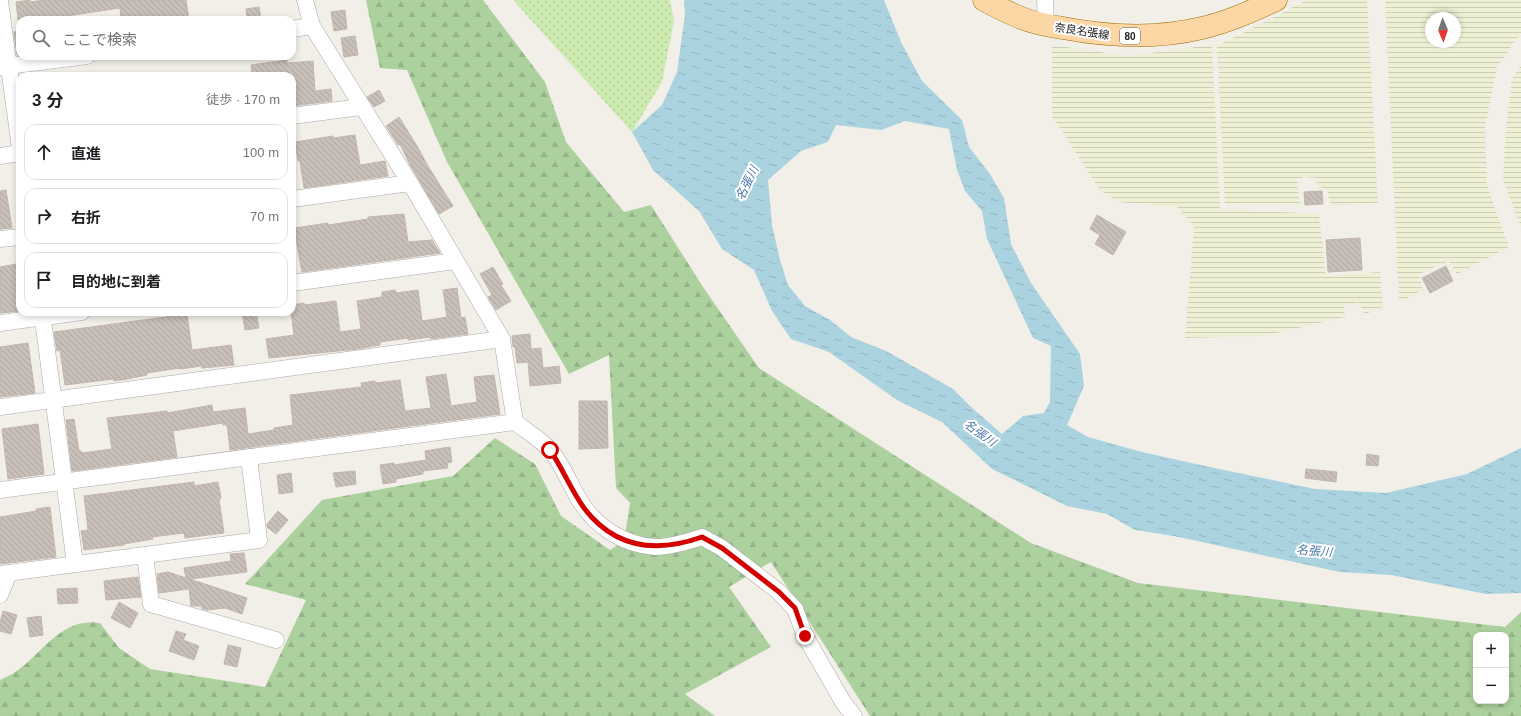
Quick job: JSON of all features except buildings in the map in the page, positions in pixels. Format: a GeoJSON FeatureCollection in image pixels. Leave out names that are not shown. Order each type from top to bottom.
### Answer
{"type":"FeatureCollection","features":[{"type":"Feature","properties":{"kind":"main road","name":"奈良名張線"},"geometry":{"type":"LineString","coordinates":[[984,0],[1020,18],[1046,25],[1104,35],[1127,36],[1178,33],[1203,28],[1234,19],[1276,0]]}},
{"type":"Feature","properties":{"kind":"street"},"geometry":{"type":"LineString","coordinates":[[305,0],[312,26],[361,107],[410,183],[502,339],[514,422],[550,450],[584,508],[595,520],[615,536],[641,545],[655,547],[686,542],[702,537],[722,548],[779,592],[795,608],[805,636],[843,702],[854,716]]}},
{"type":"Feature","properties":{"kind":"street"},"geometry":{"type":"LineString","coordinates":[[1045,0],[1046,25]]}},
{"type":"Feature","properties":{"kind":"street"},"geometry":{"type":"LineString","coordinates":[[0,1],[4,67],[16,128]]}},
{"type":"Feature","properties":{"kind":"street"},"geometry":{"type":"LineString","coordinates":[[296,28],[312,26]]}},
{"type":"Feature","properties":{"kind":"street"},"geometry":{"type":"LineString","coordinates":[[4,67],[57,60]]}},
{"type":"Feature","properties":{"kind":"street"},"geometry":{"type":"LineString","coordinates":[[296,115],[361,107]]}},
{"type":"Feature","properties":{"kind":"street"},"geometry":{"type":"LineString","coordinates":[[0,156],[16,154]]}},
{"type":"Feature","properties":{"kind":"street"},"geometry":{"type":"LineString","coordinates":[[296,198],[410,183]]}},
{"type":"Feature","properties":{"kind":"street"},"geometry":{"type":"LineString","coordinates":[[0,239],[16,237]]}},
{"type":"Feature","properties":{"kind":"street"},"geometry":{"type":"LineString","coordinates":[[296,283],[455,261]]}},
{"type":"Feature","properties":{"kind":"street"},"geometry":{"type":"LineString","coordinates":[[0,323],[37,316]]}},
{"type":"Feature","properties":{"kind":"street"},"geometry":{"type":"LineString","coordinates":[[42,316],[75,564]]}},
{"type":"Feature","properties":{"kind":"street"},"geometry":{"type":"LineString","coordinates":[[0,407],[502,339]]}},
{"type":"Feature","properties":{"kind":"street"},"geometry":{"type":"LineString","coordinates":[[0,490],[514,422]]}},
{"type":"Feature","properties":{"kind":"street"},"geometry":{"type":"LineString","coordinates":[[0,595],[4,574],[259,540],[249,457]]}},
{"type":"Feature","properties":{"kind":"street"},"geometry":{"type":"LineString","coordinates":[[145,555],[151,604],[276,640]]}},
{"type":"Feature","properties":{"kind":"green space"},"geometry":{"type":"Polygon","coordinates":[[[366,0],[483,0],[545,82],[566,142],[624,212],[651,205],[703,287],[759,368],[1031,543],[1138,583],[1505,627],[1521,612],[1521,716],[870,716],[771,562],[729,587],[771,647],[685,694],[715,716],[0,716],[0,680],[14,673],[63,631],[86,623],[100,623],[119,648],[150,669],[265,687],[306,600],[245,584],[322,500],[453,476],[495,438],[535,464],[561,516],[610,550],[624,541],[630,503],[616,488],[609,355],[569,374],[447,162],[407,70],[380,68],[366,0]]]}},
{"type":"Feature","properties":{"kind":"green space"},"geometry":{"type":"Polygon","coordinates":[[[513,0],[670,0],[674,21],[662,82],[632,132],[513,0]]]}},
{"type":"Feature","properties":{"kind":"green space"},"geometry":{"type":"Polygon","coordinates":[[[1307,0],[1367,0],[1378,203],[1331,206],[1327,189],[1317,187],[1316,178],[1304,177],[1297,179],[1300,205],[1225,204],[1217,46],[1307,0]]]}},
{"type":"Feature","properties":{"kind":"green space"},"geometry":{"type":"Polygon","coordinates":[[[1385,0],[1521,0],[1521,33],[1497,67],[1485,128],[1487,186],[1509,247],[1457,274],[1449,261],[1419,274],[1423,290],[1399,302],[1385,0]]]}},
{"type":"Feature","properties":{"kind":"green space"},"geometry":{"type":"Polygon","coordinates":[[[1052,45],[1127,56],[1212,45],[1220,209],[1319,214],[1326,276],[1380,272],[1383,307],[1365,314],[1358,302],[1344,307],[1345,317],[1263,336],[1185,338],[1194,226],[1177,207],[1118,202],[1100,190],[1052,116],[1052,45]]]}},
{"type":"Feature","properties":{"kind":"green space"},"geometry":{"type":"Polygon","coordinates":[[[1521,65],[1521,227],[1503,180],[1506,126],[1512,79],[1521,65]]]}},
{"type":"Feature","properties":{"kind":"water","name":"名張川"},"geometry":{"type":"Polygon","coordinates":[[[684,0],[884,0],[901,42],[922,81],[962,120],[969,147],[990,174],[1004,198],[1011,244],[1031,283],[1080,354],[1084,386],[1067,425],[1088,437],[1142,452],[1205,466],[1315,489],[1386,493],[1467,474],[1521,448],[1521,593],[1486,594],[1391,575],[1340,572],[1174,536],[1135,530],[1107,514],[1067,506],[992,469],[942,422],[897,400],[829,352],[791,339],[772,311],[754,270],[722,249],[699,211],[653,170],[632,132],[662,105],[677,72],[685,15],[684,0]],[[905,121],[881,130],[836,125],[828,142],[801,151],[768,180],[772,225],[780,260],[788,285],[805,306],[830,320],[851,337],[886,351],[953,389],[1002,434],[1023,416],[1044,413],[1050,402],[1051,346],[1033,338],[987,239],[982,211],[965,191],[957,170],[949,129],[905,121]]]}},
{"type":"Feature","properties":{"kind":"route"},"geometry":{"type":"LineString","coordinates":[[550,450],[562,468],[584,508],[606,530],[615,536],[630,542],[655,547],[672,545],[702,537],[722,548],[779,592],[795,608],[805,636]]}}]}
